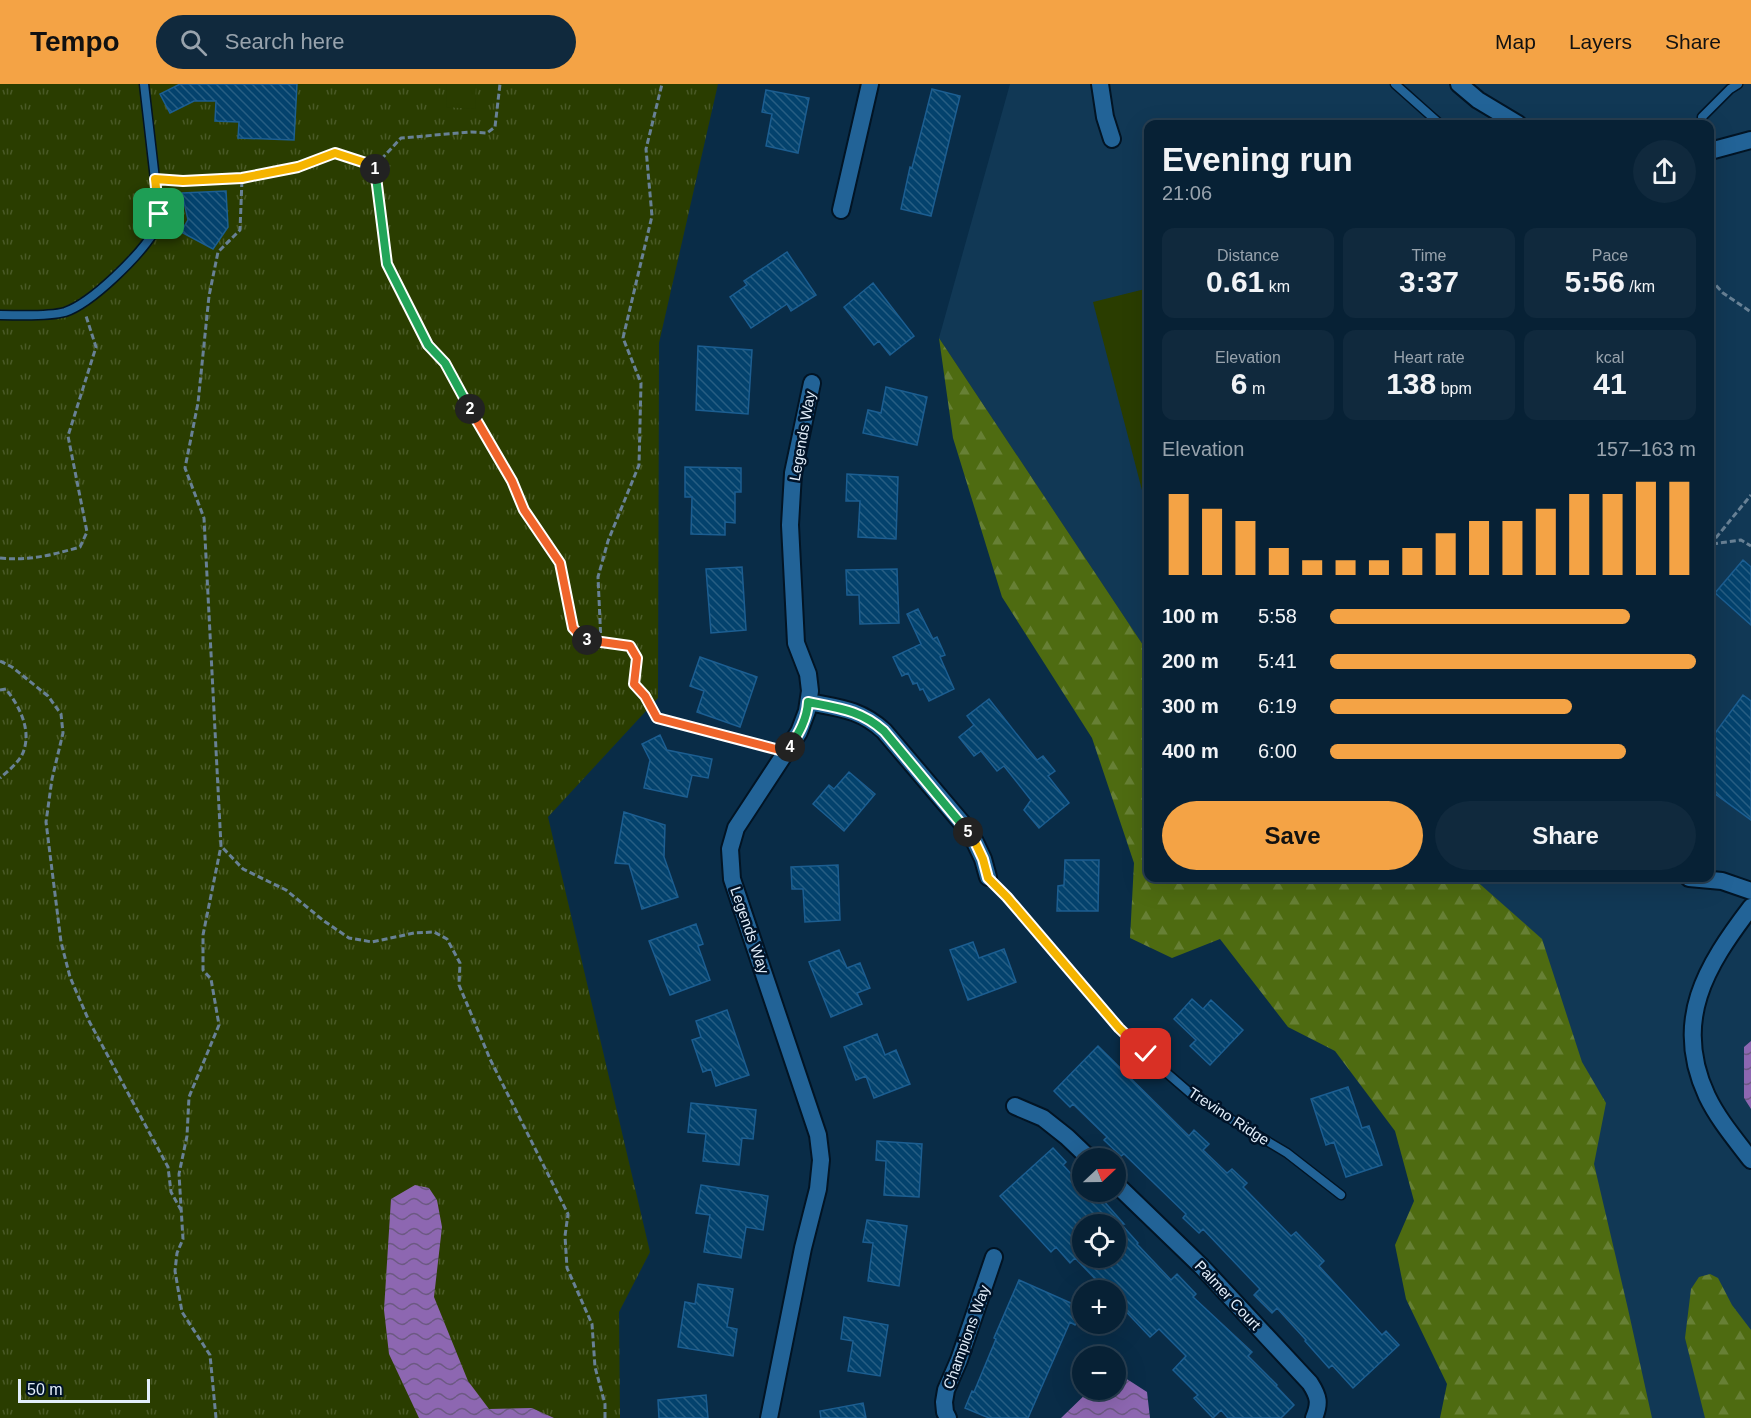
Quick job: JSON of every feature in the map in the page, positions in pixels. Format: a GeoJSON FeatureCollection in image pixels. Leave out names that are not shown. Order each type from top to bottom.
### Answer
{"type":"FeatureCollection","features":[{"type":"Feature","properties":{"kind":"street"},"geometry":{"type":"LineString","coordinates":[[841,210],[870,84]]}},
{"type":"Feature","properties":{"kind":"street"},"geometry":{"type":"LineString","coordinates":[[1100,84],[1105,117],[1112,139]]}},
{"type":"Feature","properties":{"kind":"street"},"geometry":{"type":"LineString","coordinates":[[1459,84],[1478,100],[1511,120]]}},
{"type":"Feature","properties":{"kind":"street"},"geometry":{"type":"LineString","coordinates":[[1714,150],[1751,140]]}},
{"type":"Feature","properties":{"kind":"street","name":"Legends Way"},"geometry":{"type":"LineString","coordinates":[[769,1418],[803,1248],[818,1189],[821,1160],[818,1135],[732,879],[730,849],[736,828],[787,752],[799,732],[807,711],[810,691],[808,674],[796,643],[789,525],[793,472],[812,383]]}},
{"type":"Feature","properties":{"kind":"street","name":"Trevino Ridge"},"geometry":{"type":"LineString","coordinates":[[808,702],[851,710],[872,720],[884,731],[962,823],[975,842],[988,878]]}},
{"type":"Feature","properties":{"kind":"street"},"geometry":{"type":"LineString","coordinates":[[1714,880],[1751,891]]}},
{"type":"Feature","properties":{"kind":"street"},"geometry":{"type":"LineString","coordinates":[[1751,907],[1711,966],[1696,1002],[1693,1020],[1694,1056],[1707,1095],[1723,1123],[1751,1160]]}},
{"type":"Feature","properties":{"kind":"street"},"geometry":{"type":"LineString","coordinates":[[1015,1106],[1043,1118],[1079,1148]]}},
{"type":"Feature","properties":{"kind":"street","name":"Palmer Court"},"geometry":{"type":"LineString","coordinates":[[1126,1194],[1202,1267],[1310,1383],[1316,1393],[1319,1406],[1314,1418]]}},
{"type":"Feature","properties":{"kind":"street","name":"Champions Way"},"geometry":{"type":"LineString","coordinates":[[948,1418],[944,1402],[946,1390],[959,1360],[994,1257]]}},
{"type":"Feature","properties":{"kind":"lane"},"geometry":{"type":"LineString","coordinates":[[0,315],[65,312],[82,303],[112,279],[156,230],[159,214],[144,84]]}},
{"type":"Feature","properties":{"kind":"lane"},"geometry":{"type":"LineString","coordinates":[[1395,84],[1436,120]]}},
{"type":"Feature","properties":{"kind":"lane"},"geometry":{"type":"LineString","coordinates":[[1702,120],[1701,117],[1738,84]]}},
{"type":"Feature","properties":{"kind":"lane","name":"Trevino Ridge"},"geometry":{"type":"LineString","coordinates":[[988,878],[1007,897],[1119,1028],[1146,1054],[1197,1098],[1287,1153],[1341,1195]]}},
{"type":"Feature","properties":{"kind":"path"},"geometry":{"type":"LineString","coordinates":[[500,84],[495,127],[487,133],[471,132],[401,138],[375,166],[387,264],[428,345],[445,363],[512,481],[524,510],[560,563],[573,628],[584,640],[630,646],[637,658],[634,684],[645,696],[657,718],[787,752]]}},
{"type":"Feature","properties":{"kind":"path"},"geometry":{"type":"LineString","coordinates":[[601,642],[598,577],[608,541],[639,465],[641,384],[623,338],[652,216],[646,149],[662,84]]}},
{"type":"Feature","properties":{"kind":"path"},"geometry":{"type":"LineString","coordinates":[[155,179],[183,181],[242,178],[298,167],[335,153],[375,166]]}},
{"type":"Feature","properties":{"kind":"path"},"geometry":{"type":"LineString","coordinates":[[216,1418],[210,1355],[182,1312],[175,1271],[177,1253],[183,1239],[178,1174],[187,1136],[189,1097],[219,1025],[211,979],[203,970],[203,935],[221,846],[204,518],[185,468],[198,403],[211,285],[218,252],[240,230],[242,178]]}},
{"type":"Feature","properties":{"kind":"path"},"geometry":{"type":"LineString","coordinates":[[1714,283],[1723,293],[1751,312]]}},
{"type":"Feature","properties":{"kind":"path"},"geometry":{"type":"LineString","coordinates":[[0,558],[19,560],[54,555],[80,547],[87,532],[68,436],[96,346],[82,303]]}},
{"type":"Feature","properties":{"kind":"path"},"geometry":{"type":"LineString","coordinates":[[1714,539],[1751,495]]}},
{"type":"Feature","properties":{"kind":"path"},"geometry":{"type":"LineString","coordinates":[[1714,543],[1741,540],[1751,546]]}},
{"type":"Feature","properties":{"kind":"path"},"geometry":{"type":"LineString","coordinates":[[0,661],[12,667],[48,696],[61,714],[63,733],[52,779],[46,822],[61,942],[70,977],[89,1021],[168,1167],[171,1192],[181,1210]]}},
{"type":"Feature","properties":{"kind":"path"},"geometry":{"type":"LineString","coordinates":[[0,690],[6,689],[14,699],[26,724],[24,751],[11,769],[0,778]]}},
{"type":"Feature","properties":{"kind":"path"},"geometry":{"type":"LineString","coordinates":[[221,846],[243,869],[286,890],[324,921],[350,938],[372,942],[414,933],[434,932],[447,939],[460,963],[459,985],[490,1059],[568,1214],[565,1236],[567,1268],[592,1324],[595,1367],[605,1404],[605,1418]]}},
{"type":"Feature","properties":{"kind":"shaded area"},"geometry":{"type":"Polygon","coordinates":[[[1010,84],[1751,84],[1751,1418],[1444,1418],[1541,1243],[1301,882],[1714,882],[1714,120],[1144,120],[1144,646],[939,338],[1010,84]]]}},
{"type":"Feature","properties":{"kind":"green space"},"geometry":{"type":"Polygon","coordinates":[[[0,84],[718,84],[659,343],[658,698],[548,817],[650,1252],[619,1312],[620,1418],[0,1418],[0,84]]]}},
{"type":"Feature","properties":{"kind":"green space"},"geometry":{"type":"Polygon","coordinates":[[[447,84],[476,84],[475,109],[446,107],[447,84]]]}},
{"type":"Feature","properties":{"kind":"green space"},"geometry":{"type":"Polygon","coordinates":[[[1144,289],[1144,498],[1093,302],[1144,289]]]}},
{"type":"Feature","properties":{"kind":"green space"},"geometry":{"type":"Polygon","coordinates":[[[939,338],[1144,646],[1144,882],[1478,882],[1542,939],[1582,1062],[1606,1103],[1594,1164],[1652,1418],[1440,1418],[1447,1384],[1406,1299],[1395,1245],[1414,1201],[1395,1131],[1335,1051],[1288,1027],[1220,939],[1172,958],[1130,938],[1134,863],[1092,738],[1002,597],[953,438],[939,338]]]}},
{"type":"Feature","properties":{"kind":"green space"},"geometry":{"type":"Polygon","coordinates":[[[1710,1274],[1718,1278],[1732,1305],[1751,1330],[1751,1418],[1705,1418],[1685,1338],[1691,1289],[1699,1277],[1710,1274]]]}},
{"type":"Feature","properties":{"kind":"water"},"geometry":{"type":"Polygon","coordinates":[[[1751,1041],[1751,1109],[1744,1098],[1744,1047],[1751,1041]]]}},
{"type":"Feature","properties":{"kind":"water"},"geometry":{"type":"Polygon","coordinates":[[[415,1185],[429,1188],[437,1200],[442,1227],[434,1297],[468,1381],[489,1409],[532,1408],[554,1418],[419,1418],[389,1354],[384,1310],[391,1199],[415,1185]]]}},
{"type":"Feature","properties":{"kind":"water"},"geometry":{"type":"Polygon","coordinates":[[[1126,1378],[1147,1392],[1150,1418],[1061,1418],[1080,1400],[1126,1400],[1126,1378]]]}},
{"type":"Feature","properties":{"kind":"building"},"geometry":{"type":"Polygon","coordinates":[[[180,84],[297,84],[294,140],[238,138],[239,122],[215,121],[216,101],[194,101],[170,113],[160,94],[180,84]]]}},
{"type":"Feature","properties":{"kind":"building"},"geometry":{"type":"Polygon","coordinates":[[[932,89],[960,96],[931,216],[901,209],[932,89]]]}},
{"type":"Feature","properties":{"kind":"building"},"geometry":{"type":"Polygon","coordinates":[[[766,90],[809,98],[798,153],[766,146],[772,114],[762,112],[766,90]]]}},
{"type":"Feature","properties":{"kind":"building"},"geometry":{"type":"Polygon","coordinates":[[[226,191],[228,227],[213,249],[181,232],[188,220],[182,193],[226,191]]]}},
{"type":"Feature","properties":{"kind":"building"},"geometry":{"type":"Polygon","coordinates":[[[787,252],[816,295],[791,311],[787,304],[751,328],[730,297],[747,285],[744,281],[787,252]]]}},
{"type":"Feature","properties":{"kind":"building"},"geometry":{"type":"Polygon","coordinates":[[[873,283],[914,336],[890,355],[879,341],[874,345],[844,307],[873,283]]]}},
{"type":"Feature","properties":{"kind":"building"},"geometry":{"type":"Polygon","coordinates":[[[698,346],[752,350],[748,414],[696,410],[698,346]]]}},
{"type":"Feature","properties":{"kind":"building"},"geometry":{"type":"Polygon","coordinates":[[[886,387],[927,397],[917,445],[863,433],[868,410],[881,413],[886,387]]]}},
{"type":"Feature","properties":{"kind":"building"},"geometry":{"type":"Polygon","coordinates":[[[685,467],[741,468],[741,492],[735,492],[735,523],[725,522],[725,535],[691,534],[692,497],[685,497],[685,467]]]}},
{"type":"Feature","properties":{"kind":"building"},"geometry":{"type":"Polygon","coordinates":[[[847,474],[898,477],[896,539],[858,537],[860,501],[846,501],[847,474]]]}},
{"type":"Feature","properties":{"kind":"building"},"geometry":{"type":"Polygon","coordinates":[[[1743,560],[1751,567],[1751,625],[1715,593],[1743,560]]]}},
{"type":"Feature","properties":{"kind":"building"},"geometry":{"type":"Polygon","coordinates":[[[742,567],[746,630],[711,633],[706,569],[742,567]]]}},
{"type":"Feature","properties":{"kind":"building"},"geometry":{"type":"Polygon","coordinates":[[[897,569],[899,623],[860,624],[859,595],[847,595],[846,570],[897,569]]]}},
{"type":"Feature","properties":{"kind":"building"},"geometry":{"type":"Polygon","coordinates":[[[918,609],[933,639],[937,637],[945,655],[940,657],[954,689],[929,701],[923,689],[920,690],[917,683],[913,684],[908,673],[902,676],[893,657],[921,644],[907,614],[918,609]]]}},
{"type":"Feature","properties":{"kind":"building"},"geometry":{"type":"Polygon","coordinates":[[[700,657],[757,677],[740,727],[697,712],[704,691],[690,686],[700,657]]]}},
{"type":"Feature","properties":{"kind":"building"},"geometry":{"type":"Polygon","coordinates":[[[1743,695],[1751,701],[1751,820],[1714,793],[1714,735],[1743,695]]]}},
{"type":"Feature","properties":{"kind":"building"},"geometry":{"type":"Polygon","coordinates":[[[989,699],[1037,760],[1043,756],[1055,771],[1048,776],[1069,803],[1039,828],[1024,810],[1031,800],[1004,766],[997,771],[981,751],[974,756],[959,737],[974,725],[967,716],[989,699]]]}},
{"type":"Feature","properties":{"kind":"building"},"geometry":{"type":"Polygon","coordinates":[[[660,735],[667,750],[712,759],[708,778],[692,775],[687,797],[644,788],[650,760],[642,744],[660,735]]]}},
{"type":"Feature","properties":{"kind":"building"},"geometry":{"type":"Polygon","coordinates":[[[849,772],[875,794],[844,831],[813,804],[829,785],[834,789],[849,772]]]}},
{"type":"Feature","properties":{"kind":"building"},"geometry":{"type":"Polygon","coordinates":[[[624,812],[665,825],[664,857],[678,897],[642,909],[629,864],[615,863],[624,812]]]}},
{"type":"Feature","properties":{"kind":"building"},"geometry":{"type":"Polygon","coordinates":[[[1065,860],[1099,860],[1098,911],[1057,911],[1058,886],[1064,885],[1065,860]]]}},
{"type":"Feature","properties":{"kind":"building"},"geometry":{"type":"Polygon","coordinates":[[[838,865],[840,920],[805,922],[803,889],[792,889],[791,867],[838,865]]]}},
{"type":"Feature","properties":{"kind":"building"},"geometry":{"type":"Polygon","coordinates":[[[696,924],[703,944],[698,946],[710,980],[670,995],[649,941],[696,924]]]}},
{"type":"Feature","properties":{"kind":"building"},"geometry":{"type":"Polygon","coordinates":[[[973,942],[979,958],[1004,949],[1016,982],[968,1000],[950,950],[973,942]]]}},
{"type":"Feature","properties":{"kind":"building"},"geometry":{"type":"Polygon","coordinates":[[[839,950],[847,968],[860,963],[870,988],[857,993],[862,1004],[831,1017],[809,962],[839,950]]]}},
{"type":"Feature","properties":{"kind":"building"},"geometry":{"type":"Polygon","coordinates":[[[1192,999],[1203,1009],[1211,1000],[1243,1030],[1210,1065],[1190,1046],[1196,1040],[1174,1019],[1192,999]]]}},
{"type":"Feature","properties":{"kind":"building"},"geometry":{"type":"Polygon","coordinates":[[[727,1010],[749,1075],[716,1086],[711,1069],[703,1072],[692,1040],[701,1037],[696,1021],[727,1010]]]}},
{"type":"Feature","properties":{"kind":"building"},"geometry":{"type":"Polygon","coordinates":[[[877,1034],[885,1055],[896,1050],[910,1084],[874,1098],[866,1076],[856,1080],[844,1047],[877,1034]]]}},
{"type":"Feature","properties":{"kind":"building"},"geometry":{"type":"Polygon","coordinates":[[[1098,1046],[1189,1136],[1194,1130],[1209,1144],[1203,1150],[1227,1173],[1232,1169],[1247,1183],[1243,1187],[1291,1236],[1296,1232],[1324,1261],[1319,1266],[1382,1335],[1386,1331],[1399,1345],[1353,1388],[1332,1365],[1329,1368],[1277,1308],[1272,1313],[1254,1295],[1260,1289],[1203,1229],[1199,1233],[1183,1218],[1186,1214],[1126,1156],[1126,1148],[1112,1148],[1104,1140],[1107,1137],[1073,1104],[1070,1107],[1054,1091],[1098,1046]]]}},
{"type":"Feature","properties":{"kind":"building"},"geometry":{"type":"Polygon","coordinates":[[[1348,1087],[1362,1128],[1369,1126],[1382,1165],[1346,1177],[1334,1142],[1326,1145],[1311,1099],[1348,1087]]]}},
{"type":"Feature","properties":{"kind":"building"},"geometry":{"type":"Polygon","coordinates":[[[691,1103],[756,1110],[753,1139],[742,1138],[739,1165],[703,1161],[706,1134],[688,1132],[691,1103]]]}},
{"type":"Feature","properties":{"kind":"building"},"geometry":{"type":"Polygon","coordinates":[[[877,1141],[922,1144],[919,1197],[884,1195],[886,1161],[876,1160],[877,1141]]]}},
{"type":"Feature","properties":{"kind":"building"},"geometry":{"type":"Polygon","coordinates":[[[1053,1148],[1066,1162],[1063,1165],[1072,1175],[1072,1202],[1105,1202],[1115,1214],[1072,1214],[1072,1261],[1070,1263],[1056,1247],[1051,1252],[1000,1196],[1053,1148]]]}},
{"type":"Feature","properties":{"kind":"building"},"geometry":{"type":"Polygon","coordinates":[[[701,1185],[768,1196],[763,1230],[746,1227],[741,1258],[704,1252],[710,1215],[696,1213],[701,1185]]]}},
{"type":"Feature","properties":{"kind":"building"},"geometry":{"type":"Polygon","coordinates":[[[867,1220],[907,1226],[899,1286],[868,1281],[873,1243],[863,1242],[867,1220]]]}},
{"type":"Feature","properties":{"kind":"building"},"geometry":{"type":"Polygon","coordinates":[[[1126,1230],[1171,1280],[1177,1274],[1196,1294],[1193,1297],[1252,1352],[1248,1356],[1294,1405],[1281,1418],[1228,1418],[1221,1410],[1213,1418],[1194,1398],[1198,1395],[1173,1370],[1186,1356],[1159,1329],[1150,1337],[1126,1312],[1126,1280],[1096,1280],[1085,1268],[1126,1268],[1126,1230]]]}},
{"type":"Feature","properties":{"kind":"building"},"geometry":{"type":"Polygon","coordinates":[[[1019,1280],[1072,1304],[1072,1323],[1070,1322],[1028,1418],[989,1418],[965,1408],[996,1339],[994,1338],[1019,1280]]]}},
{"type":"Feature","properties":{"kind":"building"},"geometry":{"type":"Polygon","coordinates":[[[698,1284],[733,1289],[727,1327],[737,1329],[733,1356],[678,1347],[685,1302],[695,1304],[698,1284]]]}},
{"type":"Feature","properties":{"kind":"building"},"geometry":{"type":"Polygon","coordinates":[[[844,1317],[888,1325],[880,1376],[848,1371],[853,1341],[841,1339],[844,1317]]]}},
{"type":"Feature","properties":{"kind":"building"},"geometry":{"type":"Polygon","coordinates":[[[706,1395],[708,1418],[659,1418],[658,1400],[706,1395]]]}},
{"type":"Feature","properties":{"kind":"building"},"geometry":{"type":"Polygon","coordinates":[[[863,1403],[866,1418],[821,1418],[820,1411],[863,1403]]]}},
{"type":"Feature","properties":{"kind":"route"},"geometry":{"type":"LineString","coordinates":[[159,214],[155,179],[183,181],[242,178],[298,167],[335,153],[375,166],[387,264],[428,345],[445,363],[512,481],[524,510],[560,563],[573,628],[584,640],[630,646],[637,658],[634,684],[645,696],[657,718],[787,752],[799,732],[808,702],[851,710],[872,720],[962,823],[975,842],[988,878],[1007,897],[1119,1028],[1146,1054]]}}]}
